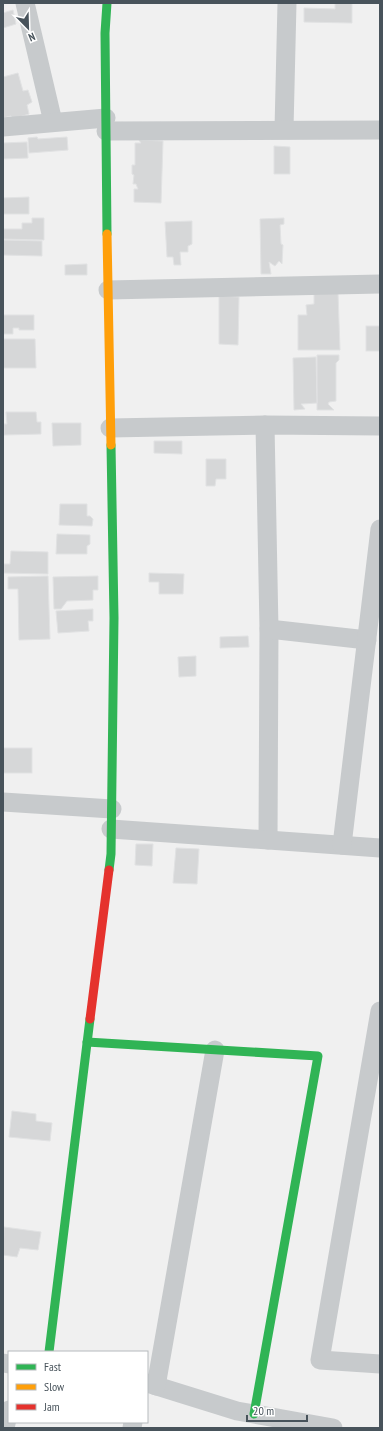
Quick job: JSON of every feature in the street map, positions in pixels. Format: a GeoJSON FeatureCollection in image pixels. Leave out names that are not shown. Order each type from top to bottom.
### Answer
{"type":"FeatureCollection","features":[{"type":"Feature","properties":{"kind":"street"},"geometry":{"type":"LineString","coordinates":[[25,3],[53,122]]}},
{"type":"Feature","properties":{"kind":"street"},"geometry":{"type":"LineString","coordinates":[[49,1351],[111,854],[114,618],[108,290],[106,3]]}},
{"type":"Feature","properties":{"kind":"street"},"geometry":{"type":"LineString","coordinates":[[284,129],[287,3]]}},
{"type":"Feature","properties":{"kind":"street"},"geometry":{"type":"LineString","coordinates":[[3,127],[53,122],[106,125],[380,130]]}},
{"type":"Feature","properties":{"kind":"street"},"geometry":{"type":"LineString","coordinates":[[108,290],[380,284]]}},
{"type":"Feature","properties":{"kind":"street"},"geometry":{"type":"LineString","coordinates":[[110,428],[265,425],[380,426]]}},
{"type":"Feature","properties":{"kind":"street"},"geometry":{"type":"LineString","coordinates":[[265,425],[269,629],[268,840]]}},
{"type":"Feature","properties":{"kind":"street"},"geometry":{"type":"LineString","coordinates":[[342,845],[380,528]]}},
{"type":"Feature","properties":{"kind":"street"},"geometry":{"type":"LineString","coordinates":[[269,629],[367,640]]}},
{"type":"Feature","properties":{"kind":"street"},"geometry":{"type":"LineString","coordinates":[[3,802],[112,809]]}},
{"type":"Feature","properties":{"kind":"street"},"geometry":{"type":"LineString","coordinates":[[112,829],[380,848]]}},
{"type":"Feature","properties":{"kind":"street"},"geometry":{"type":"LineString","coordinates":[[380,1012],[320,1360],[380,1364]]}},
{"type":"Feature","properties":{"kind":"street"},"geometry":{"type":"LineString","coordinates":[[88,1042],[318,1056],[242,1418]]}},
{"type":"Feature","properties":{"kind":"street"},"geometry":{"type":"LineString","coordinates":[[215,1050],[152,1384],[242,1418],[333,1428]]}},
{"type":"Feature","properties":{"kind":"street"},"geometry":{"type":"LineString","coordinates":[[5,1428],[8,1414]]}},
{"type":"Feature","properties":{"kind":"building"},"geometry":{"type":"Polygon","coordinates":[[[335,3],[352,3],[352,23],[304,22],[304,8],[335,9],[335,3]]]}},
{"type":"Feature","properties":{"kind":"building"},"geometry":{"type":"Polygon","coordinates":[[[13,10],[16,24],[3,28],[3,13],[13,10]]]}},
{"type":"Feature","properties":{"kind":"building"},"geometry":{"type":"Polygon","coordinates":[[[18,73],[23,91],[28,90],[32,102],[27,105],[29,114],[12,119],[11,116],[3,118],[3,77],[18,73]]]}},
{"type":"Feature","properties":{"kind":"building"},"geometry":{"type":"Polygon","coordinates":[[[37,137],[38,139],[67,137],[68,150],[29,153],[28,138],[37,137]]]}},
{"type":"Feature","properties":{"kind":"building"},"geometry":{"type":"Polygon","coordinates":[[[139,140],[163,141],[161,203],[134,202],[134,189],[138,189],[136,184],[133,184],[134,175],[132,174],[132,165],[135,165],[135,143],[141,143],[139,140]]]}},
{"type":"Feature","properties":{"kind":"building"},"geometry":{"type":"Polygon","coordinates":[[[27,142],[28,158],[3,159],[3,143],[27,142]]]}},
{"type":"Feature","properties":{"kind":"building"},"geometry":{"type":"Polygon","coordinates":[[[274,146],[290,147],[290,174],[274,174],[274,146]]]}},
{"type":"Feature","properties":{"kind":"building"},"geometry":{"type":"Polygon","coordinates":[[[29,197],[29,214],[3,214],[3,198],[29,197]]]}},
{"type":"Feature","properties":{"kind":"building"},"geometry":{"type":"Polygon","coordinates":[[[32,218],[44,218],[44,240],[3,239],[3,229],[22,229],[22,223],[32,223],[32,218]]]}},
{"type":"Feature","properties":{"kind":"building"},"geometry":{"type":"Polygon","coordinates":[[[284,218],[284,224],[280,225],[281,244],[283,245],[282,264],[279,261],[275,266],[269,262],[271,274],[261,274],[260,219],[284,218]]]}},
{"type":"Feature","properties":{"kind":"building"},"geometry":{"type":"Polygon","coordinates":[[[192,221],[192,244],[188,246],[188,252],[180,252],[181,265],[174,265],[173,257],[167,257],[165,222],[192,221]]]}},
{"type":"Feature","properties":{"kind":"building"},"geometry":{"type":"Polygon","coordinates":[[[3,240],[42,241],[42,256],[3,255],[3,240]]]}},
{"type":"Feature","properties":{"kind":"building"},"geometry":{"type":"Polygon","coordinates":[[[87,264],[87,275],[65,275],[65,265],[87,264]]]}},
{"type":"Feature","properties":{"kind":"building"},"geometry":{"type":"Polygon","coordinates":[[[338,293],[340,350],[298,350],[298,315],[307,315],[306,305],[314,304],[314,294],[338,293]]]}},
{"type":"Feature","properties":{"kind":"building"},"geometry":{"type":"Polygon","coordinates":[[[219,296],[239,297],[238,345],[219,344],[219,296]]]}},
{"type":"Feature","properties":{"kind":"building"},"geometry":{"type":"Polygon","coordinates":[[[3,315],[34,315],[34,330],[19,330],[19,328],[13,328],[13,334],[3,334],[3,315]]]}},
{"type":"Feature","properties":{"kind":"building"},"geometry":{"type":"Polygon","coordinates":[[[366,326],[380,326],[380,351],[366,351],[366,326]]]}},
{"type":"Feature","properties":{"kind":"building"},"geometry":{"type":"Polygon","coordinates":[[[3,339],[35,339],[36,368],[3,368],[3,339]]]}},
{"type":"Feature","properties":{"kind":"building"},"geometry":{"type":"Polygon","coordinates":[[[317,355],[339,355],[339,360],[336,363],[336,401],[329,402],[328,404],[334,410],[317,410],[317,355]]]}},
{"type":"Feature","properties":{"kind":"building"},"geometry":{"type":"Polygon","coordinates":[[[316,357],[317,403],[301,404],[305,409],[294,410],[293,358],[316,357]]]}},
{"type":"Feature","properties":{"kind":"building"},"geometry":{"type":"Polygon","coordinates":[[[6,412],[36,412],[37,422],[41,422],[41,434],[4,435],[4,424],[7,424],[6,412]]]}},
{"type":"Feature","properties":{"kind":"building"},"geometry":{"type":"Polygon","coordinates":[[[52,423],[81,423],[81,445],[53,446],[52,423]]]}},
{"type":"Feature","properties":{"kind":"building"},"geometry":{"type":"Polygon","coordinates":[[[154,441],[182,441],[182,454],[154,453],[154,441]]]}},
{"type":"Feature","properties":{"kind":"building"},"geometry":{"type":"Polygon","coordinates":[[[206,459],[226,459],[226,479],[216,479],[215,486],[206,486],[206,459]]]}},
{"type":"Feature","properties":{"kind":"building"},"geometry":{"type":"Polygon","coordinates":[[[60,504],[87,504],[87,516],[90,516],[93,519],[92,526],[59,525],[60,504]]]}},
{"type":"Feature","properties":{"kind":"building"},"geometry":{"type":"Polygon","coordinates":[[[57,534],[90,535],[90,544],[87,546],[87,554],[56,554],[57,534]]]}},
{"type":"Feature","properties":{"kind":"building"},"geometry":{"type":"Polygon","coordinates":[[[11,551],[48,552],[48,574],[4,573],[4,564],[10,564],[11,551]]]}},
{"type":"Feature","properties":{"kind":"building"},"geometry":{"type":"Polygon","coordinates":[[[149,573],[184,574],[183,594],[159,594],[159,582],[149,582],[149,573]]]}},
{"type":"Feature","properties":{"kind":"building"},"geometry":{"type":"Polygon","coordinates":[[[48,576],[50,639],[19,640],[18,589],[8,589],[8,577],[48,576]]]}},
{"type":"Feature","properties":{"kind":"building"},"geometry":{"type":"Polygon","coordinates":[[[98,576],[98,590],[93,590],[93,600],[67,601],[61,609],[54,609],[53,577],[98,576]]]}},
{"type":"Feature","properties":{"kind":"building"},"geometry":{"type":"Polygon","coordinates":[[[93,609],[93,621],[88,621],[89,631],[58,633],[56,611],[93,609]]]}},
{"type":"Feature","properties":{"kind":"building"},"geometry":{"type":"Polygon","coordinates":[[[248,636],[249,647],[220,648],[220,637],[248,636]]]}},
{"type":"Feature","properties":{"kind":"building"},"geometry":{"type":"Polygon","coordinates":[[[196,656],[196,676],[179,677],[178,657],[196,656]]]}},
{"type":"Feature","properties":{"kind":"building"},"geometry":{"type":"Polygon","coordinates":[[[3,748],[32,748],[32,773],[3,773],[3,748]]]}},
{"type":"Feature","properties":{"kind":"building"},"geometry":{"type":"Polygon","coordinates":[[[136,844],[153,844],[152,866],[135,865],[136,844]]]}},
{"type":"Feature","properties":{"kind":"building"},"geometry":{"type":"Polygon","coordinates":[[[176,848],[199,849],[197,884],[173,883],[176,848]]]}},
{"type":"Feature","properties":{"kind":"building"},"geometry":{"type":"Polygon","coordinates":[[[12,1111],[36,1114],[36,1121],[52,1123],[50,1141],[9,1137],[12,1111]]]}},
{"type":"Feature","properties":{"kind":"building"},"geometry":{"type":"Polygon","coordinates":[[[4,1227],[41,1232],[38,1250],[20,1248],[17,1257],[3,1255],[4,1227]]]}},
{"type":"Feature","properties":{"kind":"traffic: fast"},"geometry":{"type":"LineString","coordinates":[[107,3],[105,33],[107,234]]}},
{"type":"Feature","properties":{"kind":"traffic: fast"},"geometry":{"type":"LineString","coordinates":[[109,870],[111,854],[114,618],[111,445]]}},
{"type":"Feature","properties":{"kind":"traffic: fast"},"geometry":{"type":"LineString","coordinates":[[49,1351],[90,1019]]}},
{"type":"Feature","properties":{"kind":"traffic: fast"},"geometry":{"type":"LineString","coordinates":[[87,1042],[318,1056],[254,1414]]}},
{"type":"Feature","properties":{"kind":"traffic: slow"},"geometry":{"type":"LineString","coordinates":[[107,234],[111,445]]}},
{"type":"Feature","properties":{"kind":"traffic: jam"},"geometry":{"type":"LineString","coordinates":[[90,1019],[109,870]]}}]}
